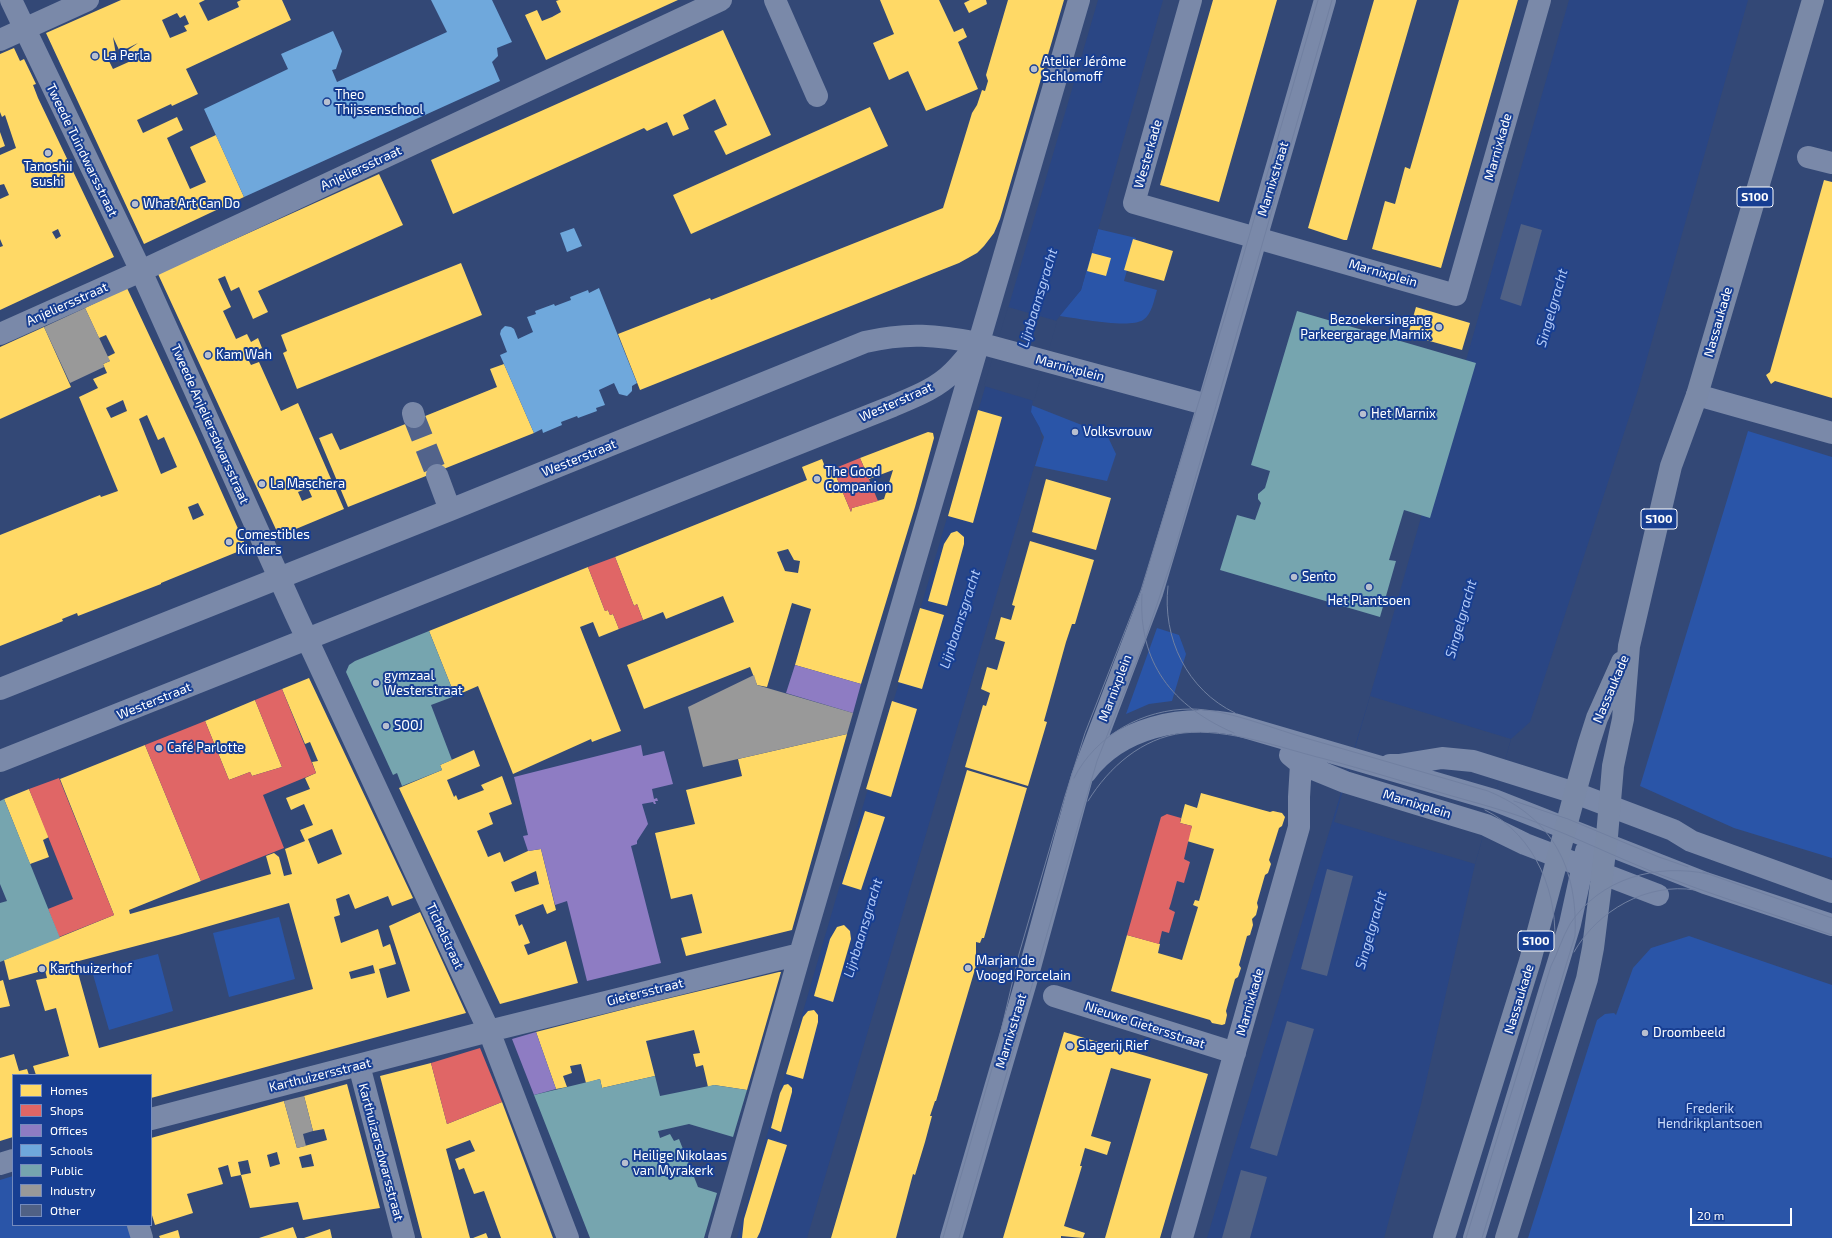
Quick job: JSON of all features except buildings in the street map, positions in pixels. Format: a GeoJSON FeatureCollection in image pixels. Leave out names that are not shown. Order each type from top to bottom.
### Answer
{"type":"FeatureCollection","features":[{"type":"Feature","properties":{"kind":"main road","name":"Nassaukade"},"geometry":{"type":"LineString","coordinates":[[1506,1238],[1587,979],[1593,948],[1593,868],[1597,840],[1610,807],[1613,766],[1624,719],[1629,646],[1671,466],[1697,395],[1813,0]]}},
{"type":"Feature","properties":{"kind":"main road","name":"Nassaukade"},"geometry":{"type":"LineString","coordinates":[[1444,1238],[1530,961],[1575,792],[1597,718],[1629,646]]}},
{"type":"Feature","properties":{"kind":"street","name":"Tweede Tuindwarsstraat"},"geometry":{"type":"LineString","coordinates":[[11,0],[24,30],[141,271]]}},
{"type":"Feature","properties":{"kind":"street"},"geometry":{"type":"LineString","coordinates":[[0,40],[88,0]]}},
{"type":"Feature","properties":{"kind":"street","name":"Anjeliersstraat"},"geometry":{"type":"LineString","coordinates":[[0,334],[141,271],[721,0]]}},
{"type":"Feature","properties":{"kind":"street"},"geometry":{"type":"LineString","coordinates":[[775,0],[816,96]]}},
{"type":"Feature","properties":{"kind":"street"},"geometry":{"type":"LineString","coordinates":[[719,1238],[800,954],[988,345],[1079,0]]}},
{"type":"Feature","properties":{"kind":"street","name":"Westerkade"},"geometry":{"type":"LineString","coordinates":[[1191,0],[1134,203],[1260,237]]}},
{"type":"Feature","properties":{"kind":"street","name":"Marnixstraat"},"geometry":{"type":"LineString","coordinates":[[1222,359],[1260,237],[1325,0]]}},
{"type":"Feature","properties":{"kind":"street","name":"Marnixkade"},"geometry":{"type":"LineString","coordinates":[[1456,295],[1540,0]]}},
{"type":"Feature","properties":{"kind":"street"},"geometry":{"type":"LineString","coordinates":[[1808,157],[1832,163]]}},
{"type":"Feature","properties":{"kind":"street","name":"Marnixplein"},"geometry":{"type":"LineString","coordinates":[[1260,237],[1456,295]]}},
{"type":"Feature","properties":{"kind":"street","name":"Tweede Anjeliersdwarsstraat"},"geometry":{"type":"LineString","coordinates":[[141,271],[280,578]]}},
{"type":"Feature","properties":{"kind":"street","name":"Westerstraat"},"geometry":{"type":"LineString","coordinates":[[0,689],[450,510],[865,342],[889,336],[911,335],[942,336],[988,345]]}},
{"type":"Feature","properties":{"kind":"street","name":"Marnixplein"},"geometry":{"type":"LineString","coordinates":[[988,345],[1208,405]]}},
{"type":"Feature","properties":{"kind":"street","name":"Westerstraat"},"geometry":{"type":"LineString","coordinates":[[0,761],[308,640],[926,391],[988,345]]}},
{"type":"Feature","properties":{"kind":"street","name":"Marnixplein"},"geometry":{"type":"LineString","coordinates":[[1082,777],[1152,592],[1222,359]]}},
{"type":"Feature","properties":{"kind":"street"},"geometry":{"type":"LineString","coordinates":[[1697,395],[1832,433]]}},
{"type":"Feature","properties":{"kind":"street"},"geometry":{"type":"LineString","coordinates":[[437,475],[450,510]]}},
{"type":"Feature","properties":{"kind":"street"},"geometry":{"type":"LineString","coordinates":[[280,578],[308,640]]}},
{"type":"Feature","properties":{"kind":"street","name":"Tichelstraat"},"geometry":{"type":"LineString","coordinates":[[308,640],[489,1031],[568,1238]]}},
{"type":"Feature","properties":{"kind":"street","name":"Marnixplein"},"geometry":{"type":"LineString","coordinates":[[1082,777],[1098,759],[1115,746],[1148,729],[1165,724],[1196,720],[1221,722],[1352,758],[1494,800],[1566,828]]}},
{"type":"Feature","properties":{"kind":"street","name":"Marnixplein"},"geometry":{"type":"LineString","coordinates":[[1267,734],[1301,764],[1345,782],[1486,825],[1525,844],[1558,856]]}},
{"type":"Feature","properties":{"kind":"street","name":"Marnixplein"},"geometry":{"type":"LineString","coordinates":[[1375,765],[1400,766],[1442,758],[1473,761],[1575,792]]}},
{"type":"Feature","properties":{"kind":"street","name":"Marnixkade"},"geometry":{"type":"LineString","coordinates":[[1182,1238],[1299,827],[1298,797],[1301,764]]}},
{"type":"Feature","properties":{"kind":"street","name":"Marnixstraat"},"geometry":{"type":"LineString","coordinates":[[951,1238],[1026,982],[1082,777]]}},
{"type":"Feature","properties":{"kind":"street"},"geometry":{"type":"LineString","coordinates":[[1575,792],[1610,807],[1673,830],[1691,841],[1832,892]]}},
{"type":"Feature","properties":{"kind":"street"},"geometry":{"type":"LineString","coordinates":[[1566,828],[1705,883],[1832,925]]}},
{"type":"Feature","properties":{"kind":"street"},"geometry":{"type":"LineString","coordinates":[[1558,856],[1593,868],[1658,894]]}},
{"type":"Feature","properties":{"kind":"street","name":"Nassaukade"},"geometry":{"type":"LineString","coordinates":[[1474,1238],[1570,924],[1593,868]]}},
{"type":"Feature","properties":{"kind":"street","name":"Gietersstraat"},"geometry":{"type":"LineString","coordinates":[[489,1031],[800,954]]}},
{"type":"Feature","properties":{"kind":"street","name":"Nieuwe Gietersstraat"},"geometry":{"type":"LineString","coordinates":[[1054,996],[1235,1054]]}},
{"type":"Feature","properties":{"kind":"street","name":"Karthuizersstraat"},"geometry":{"type":"LineString","coordinates":[[152,1119],[489,1031]]}},
{"type":"Feature","properties":{"kind":"street","name":"Karthuizersdwarsstraat"},"geometry":{"type":"LineString","coordinates":[[359,1065],[404,1238]]}},
{"type":"Feature","properties":{"kind":"street"},"geometry":{"type":"LineString","coordinates":[[0,1164],[12,1160]]}},
{"type":"Feature","properties":{"kind":"street"},"geometry":{"type":"LineString","coordinates":[[138,1226],[142,1238]]}},
{"type":"Feature","properties":{"kind":"green space"},"geometry":{"type":"Polygon","coordinates":[[[1098,229],[1136,238],[1124,281],[1157,290],[1151,311],[1143,320],[1136,322],[1115,323],[1059,316],[1081,290],[1098,229]]]}},
{"type":"Feature","properties":{"kind":"green space"},"geometry":{"type":"Polygon","coordinates":[[[1026,403],[1107,435],[1116,454],[1107,481],[1035,466],[1044,437],[1026,403]]]}},
{"type":"Feature","properties":{"kind":"green space"},"geometry":{"type":"Polygon","coordinates":[[[1748,431],[1832,457],[1832,858],[1734,828],[1640,786],[1748,431]]]}},
{"type":"Feature","properties":{"kind":"green space"},"geometry":{"type":"Polygon","coordinates":[[[1157,628],[1179,635],[1186,654],[1172,701],[1149,704],[1126,714],[1157,628]]]}},
{"type":"Feature","properties":{"kind":"green space"},"geometry":{"type":"Polygon","coordinates":[[[279,917],[295,979],[229,997],[213,933],[279,917]]]}},
{"type":"Feature","properties":{"kind":"green space","name":"Frederik Hendrikplantsoen"},"geometry":{"type":"Polygon","coordinates":[[[1689,936],[1832,985],[1832,1238],[1528,1238],[1597,1020],[1605,1014],[1614,1013],[1616,1015],[1633,968],[1651,948],[1689,936]]]}},
{"type":"Feature","properties":{"kind":"green space"},"geometry":{"type":"Polygon","coordinates":[[[158,954],[173,1011],[109,1030],[92,971],[158,954]]]}},
{"type":"Feature","properties":{"kind":"green space"},"geometry":{"type":"Polygon","coordinates":[[[12,1176],[12,1226],[134,1226],[138,1238],[0,1238],[0,1180],[12,1176]]]}},
{"type":"Feature","properties":{"kind":"water","name":"Lijnbaansgracht"},"geometry":{"type":"Polygon","coordinates":[[[1098,0],[1163,0],[1081,290],[1055,322],[1033,399],[1031,412],[1040,428],[1042,440],[807,1238],[737,1238],[1098,0]]]}},
{"type":"Feature","properties":{"kind":"water","name":"Singelgracht"},"geometry":{"type":"Polygon","coordinates":[[[1569,0],[1748,0],[1638,390],[1530,722],[1511,739],[1475,864],[1421,1104],[1384,1238],[1207,1238],[1370,696],[1569,0]]]}},
{"type":"Feature","properties":{"kind":"pier"},"geometry":{"type":"Polygon","coordinates":[[[1008,307],[1057,321],[1034,401],[984,386],[1008,307]]]}},
{"type":"Feature","properties":{"kind":"pier"},"geometry":{"type":"Polygon","coordinates":[[[1370,696],[1511,739],[1475,864],[1334,822],[1370,696]]]}},
{"type":"Feature","properties":{"kind":"tunnel"},"geometry":{"type":"LineString","coordinates":[[414,417],[437,475]]}},
{"type":"Feature","properties":{"kind":"tram line"},"geometry":{"type":"LineString","coordinates":[[943,1238],[993,1065],[1019,954],[1065,796],[1085,733],[1141,590],[1238,274],[1318,0]]}},
{"type":"Feature","properties":{"kind":"tram line"},"geometry":{"type":"LineString","coordinates":[[959,1238],[1097,761],[1145,640],[1172,560],[1332,0]]}},
{"type":"Feature","properties":{"kind":"tram line"},"geometry":{"type":"LineString","coordinates":[[1168,586],[1167,605],[1169,625],[1181,660],[1203,691],[1218,703],[1235,713]]}},
{"type":"Feature","properties":{"kind":"tram line"},"geometry":{"type":"LineString","coordinates":[[1142,594],[1142,619],[1146,641],[1153,661],[1163,679],[1193,710],[1234,733]]}},
{"type":"Feature","properties":{"kind":"tram line"},"geometry":{"type":"LineString","coordinates":[[1074,778],[1083,763],[1095,749],[1108,737],[1123,727],[1139,719],[1173,710],[1204,710],[1247,719],[1302,737],[1488,791],[1511,802],[1529,815],[1545,831],[1557,848],[1566,867],[1572,888],[1575,911],[1575,936],[1482,1238]]}},
{"type":"Feature","properties":{"kind":"tram line"},"geometry":{"type":"LineString","coordinates":[[1088,801],[1096,789],[1116,766],[1140,748],[1154,741],[1183,733],[1201,732],[1237,736],[1355,767],[1492,807],[1553,829],[1653,872],[1720,897],[1832,935]]}},
{"type":"Feature","properties":{"kind":"tram line"},"geometry":{"type":"LineString","coordinates":[[1514,801],[1568,819],[1659,857],[1688,867]]}},
{"type":"Feature","properties":{"kind":"tram line"},"geometry":{"type":"LineString","coordinates":[[1485,810],[1503,821],[1518,835],[1531,851],[1541,869],[1553,909],[1555,930],[1554,950]]}},
{"type":"Feature","properties":{"kind":"tram line"},"geometry":{"type":"LineString","coordinates":[[1466,1238],[1551,966],[1570,924],[1582,908],[1597,895],[1613,885],[1631,878],[1650,873],[1669,871],[1689,871],[1708,874]]}},
{"type":"Feature","properties":{"kind":"tram line"},"geometry":{"type":"LineString","coordinates":[[1703,872],[1832,918]]}},
{"type":"Feature","properties":{"kind":"tram line"},"geometry":{"type":"LineString","coordinates":[[1574,952],[1584,937],[1596,924],[1610,912],[1625,903],[1642,895],[1659,891],[1677,889],[1695,890]]}},
{"type":"Feature","properties":{"kind":"place","name":"La Perla"},"geometry":{"type":"Point","coordinates":[95,56]}},
{"type":"Feature","properties":{"kind":"place","name":"Atelier Jérôme Schlomoff"},"geometry":{"type":"Point","coordinates":[1034,69]}},
{"type":"Feature","properties":{"kind":"place","name":"Theo Thijssenschool"},"geometry":{"type":"Point","coordinates":[327,102]}},
{"type":"Feature","properties":{"kind":"place","name":"Tanoshii sushi"},"geometry":{"type":"Point","coordinates":[48,153]}},
{"type":"Feature","properties":{"kind":"place","name":"What Art Can Do"},"geometry":{"type":"Point","coordinates":[135,204]}},
{"type":"Feature","properties":{"kind":"place","name":"Bezoekersingang Parkeergarage Marnix"},"geometry":{"type":"Point","coordinates":[1439,327]}},
{"type":"Feature","properties":{"kind":"place","name":"Kam Wah"},"geometry":{"type":"Point","coordinates":[208,355]}},
{"type":"Feature","properties":{"kind":"place","name":"Het Marnix"},"geometry":{"type":"Point","coordinates":[1363,414]}},
{"type":"Feature","properties":{"kind":"place","name":"Volksvrouw"},"geometry":{"type":"Point","coordinates":[1075,432]}},
{"type":"Feature","properties":{"kind":"place","name":"The Good Companion"},"geometry":{"type":"Point","coordinates":[817,479]}},
{"type":"Feature","properties":{"kind":"place","name":"La Maschera"},"geometry":{"type":"Point","coordinates":[262,484]}},
{"type":"Feature","properties":{"kind":"place","name":"Comestibles Kinders"},"geometry":{"type":"Point","coordinates":[229,542]}},
{"type":"Feature","properties":{"kind":"place","name":"Sento"},"geometry":{"type":"Point","coordinates":[1294,577]}},
{"type":"Feature","properties":{"kind":"place","name":"Het Plantsoen"},"geometry":{"type":"Point","coordinates":[1369,587]}},
{"type":"Feature","properties":{"kind":"place","name":"gymzaal Westerstraat"},"geometry":{"type":"Point","coordinates":[376,683]}},
{"type":"Feature","properties":{"kind":"place","name":"SOOJ"},"geometry":{"type":"Point","coordinates":[386,726]}},
{"type":"Feature","properties":{"kind":"place","name":"Café Parlotte"},"geometry":{"type":"Point","coordinates":[159,748]}},
{"type":"Feature","properties":{"kind":"place","name":"Marjan de Voogd Porcelain"},"geometry":{"type":"Point","coordinates":[968,968]}},
{"type":"Feature","properties":{"kind":"place","name":"Karthuizerhof"},"geometry":{"type":"Point","coordinates":[42,969]}},
{"type":"Feature","properties":{"kind":"place","name":"Droombeeld"},"geometry":{"type":"Point","coordinates":[1645,1033]}},
{"type":"Feature","properties":{"kind":"place","name":"Slagerij Rief"},"geometry":{"type":"Point","coordinates":[1070,1046]}},
{"type":"Feature","properties":{"kind":"place","name":"Heilige Nikolaas van Myrakerk"},"geometry":{"type":"Point","coordinates":[625,1163]}}]}
